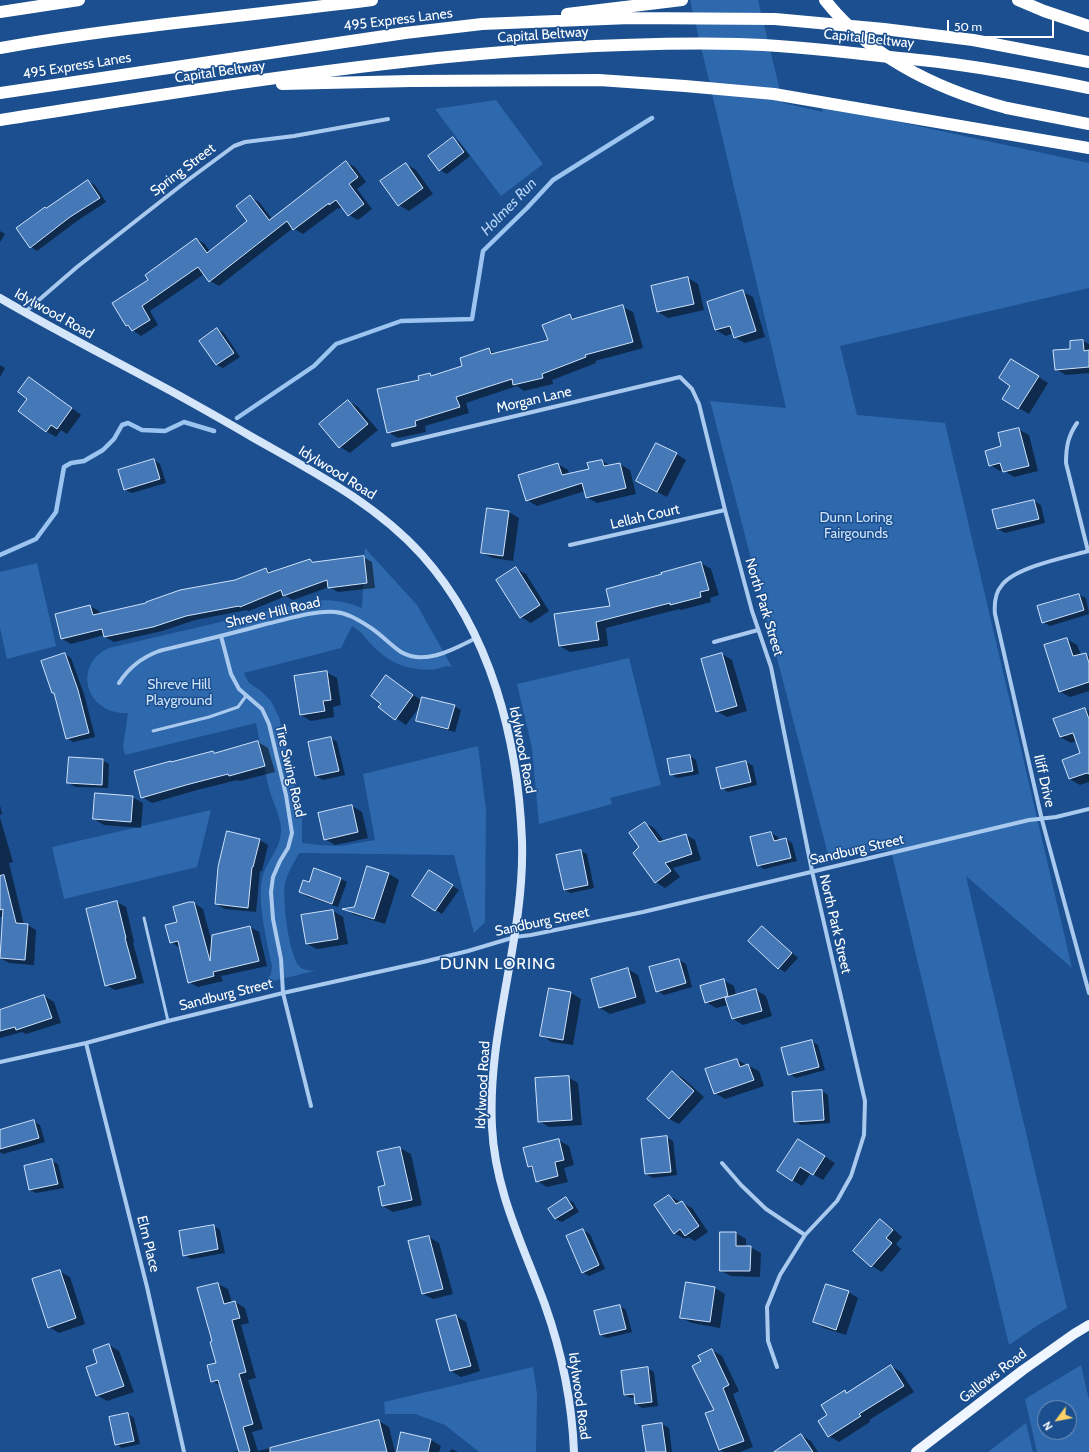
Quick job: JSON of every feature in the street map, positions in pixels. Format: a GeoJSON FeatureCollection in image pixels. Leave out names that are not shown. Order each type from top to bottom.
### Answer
{"type":"FeatureCollection","features":[{"type":"Feature","properties":{"kind":"highway"},"geometry":{"type":"LineString","coordinates":[[0,12],[79,0]]}},
{"type":"Feature","properties":{"kind":"highway","name":"495 Express Lanes"},"geometry":{"type":"LineString","coordinates":[[0,48],[149,26],[372,0]]}},
{"type":"Feature","properties":{"kind":"highway"},"geometry":{"type":"LineString","coordinates":[[482,24],[682,0]]}},
{"type":"Feature","properties":{"kind":"highway"},"geometry":{"type":"LineString","coordinates":[[825,0],[850,26],[874,47],[900,64],[952,91],[981,102],[1089,124]]}},
{"type":"Feature","properties":{"kind":"highway"},"geometry":{"type":"LineString","coordinates":[[1018,0],[1044,11],[1089,26]]}},
{"type":"Feature","properties":{"kind":"highway","name":"495 Express Lanes"},"geometry":{"type":"LineString","coordinates":[[0,93],[405,33],[482,24],[630,18],[775,19],[884,29],[973,40],[1089,62]]}},
{"type":"Feature","properties":{"kind":"highway","name":"Capital Beltway"},"geometry":{"type":"LineString","coordinates":[[0,120],[215,87],[436,59],[546,48],[664,44],[742,44],[828,50],[955,64],[1089,88]]}},
{"type":"Feature","properties":{"kind":"highway"},"geometry":{"type":"LineString","coordinates":[[215,87],[419,81],[599,80],[677,85],[774,94],[1089,148]]}},
{"type":"Feature","properties":{"kind":"main road","name":"Idylwood Road"},"geometry":{"type":"LineString","coordinates":[[0,298],[25,313],[171,391],[343,489],[396,530],[422,556],[442,581],[461,609],[476,638],[491,674],[504,714],[518,792],[522,840],[522,867],[515,937],[494,1058],[492,1130],[496,1163],[503,1195],[544,1303],[560,1350],[569,1400],[574,1452]]}},
{"type":"Feature","properties":{"kind":"main road","name":"Gallows Road"},"geometry":{"type":"LineString","coordinates":[[916,1452],[1023,1370],[1089,1325]]}},
{"type":"Feature","properties":{"kind":"street","name":"Spring Street"},"geometry":{"type":"LineString","coordinates":[[25,313],[83,262],[234,146],[245,142],[294,136],[388,119]]}},
{"type":"Feature","properties":{"kind":"street","name":"Morgan Lane"},"geometry":{"type":"LineString","coordinates":[[393,445],[680,377]]}},
{"type":"Feature","properties":{"kind":"street","name":"North Park Street"},"geometry":{"type":"LineString","coordinates":[[680,377],[692,389],[699,404],[725,510],[758,630],[771,668],[812,872],[865,1102],[864,1135],[851,1176],[837,1201],[805,1235],[780,1275],[767,1307],[768,1341],[777,1367]]}},
{"type":"Feature","properties":{"kind":"street"},"geometry":{"type":"LineString","coordinates":[[1077,423],[1070,434],[1066,448],[1066,463],[1088,551]]}},
{"type":"Feature","properties":{"kind":"street","name":"Lellah Court"},"geometry":{"type":"LineString","coordinates":[[570,545],[725,510]]}},
{"type":"Feature","properties":{"kind":"street","name":"Iliff Drive"},"geometry":{"type":"LineString","coordinates":[[1088,551],[1037,565],[1011,577],[1003,584],[997,593],[994,604],[1042,820],[1089,993]]}},
{"type":"Feature","properties":{"kind":"street","name":"Shreve Hill Road"},"geometry":{"type":"LineString","coordinates":[[120,683],[124,674],[131,667],[151,654],[307,614],[334,612],[354,616],[403,652],[415,656],[427,657],[440,654],[453,650],[476,638]]}},
{"type":"Feature","properties":{"kind":"street"},"geometry":{"type":"LineString","coordinates":[[714,642],[758,630]]}},
{"type":"Feature","properties":{"kind":"street","name":"Tire Swing Road"},"geometry":{"type":"LineString","coordinates":[[220,636],[231,674],[239,689],[262,709],[270,724],[286,794],[292,833],[288,848],[273,877],[273,920],[282,966],[283,993],[311,1106]]}},
{"type":"Feature","properties":{"kind":"street","name":"Sandburg Street"},"geometry":{"type":"LineString","coordinates":[[0,1062],[86,1043],[283,993],[423,962],[515,937],[643,912],[1029,820],[1042,820],[1089,809]]}},
{"type":"Feature","properties":{"kind":"street","name":"Elm Place"},"geometry":{"type":"LineString","coordinates":[[86,1043],[147,1287],[184,1452]]}},
{"type":"Feature","properties":{"kind":"street"},"geometry":{"type":"LineString","coordinates":[[722,1162],[741,1185],[766,1209],[805,1235]]}},
{"type":"Feature","properties":{"kind":"lane"},"geometry":{"type":"LineString","coordinates":[[153,731],[209,717],[238,707],[246,696]]}},
{"type":"Feature","properties":{"kind":"lane"},"geometry":{"type":"LineString","coordinates":[[144,918],[168,1021]]}},
{"type":"Feature","properties":{"kind":"green space","name":"Dunn Loring Fairgounds"},"geometry":{"type":"Polygon","coordinates":[[[690,0],[758,0],[783,103],[823,112],[821,105],[1089,163],[1089,288],[840,346],[857,415],[945,423],[1072,968],[966,876],[1067,1308],[1009,1345],[891,850],[829,858],[710,401],[786,408],[690,0]]]}},
{"type":"Feature","properties":{"kind":"green space"},"geometry":{"type":"Polygon","coordinates":[[[496,100],[543,164],[501,196],[435,109],[496,100]]]}},
{"type":"Feature","properties":{"kind":"green space","name":"Shreve Hill Playground"},"geometry":{"type":"Polygon","coordinates":[[[365,548],[417,605],[452,667],[446,666],[433,670],[426,670],[401,665],[383,655],[352,626],[341,648],[244,673],[249,683],[261,691],[271,701],[279,717],[302,818],[302,843],[340,846],[375,840],[363,774],[478,746],[486,810],[485,922],[474,933],[454,855],[299,853],[289,872],[285,884],[284,892],[287,928],[296,961],[300,967],[313,971],[318,970],[265,983],[271,974],[272,966],[261,908],[261,885],[265,870],[280,839],[281,828],[266,777],[256,723],[125,755],[123,747],[128,713],[113,711],[102,706],[93,698],[88,687],[87,676],[90,665],[97,655],[109,648],[311,601],[337,601],[362,608],[365,548]]]}},
{"type":"Feature","properties":{"kind":"green space"},"geometry":{"type":"Polygon","coordinates":[[[37,563],[56,646],[7,659],[0,628],[0,572],[37,563]]]}},
{"type":"Feature","properties":{"kind":"green space"},"geometry":{"type":"Polygon","coordinates":[[[629,658],[661,785],[610,798],[612,804],[539,824],[532,748],[517,684],[629,658]]]}},
{"type":"Feature","properties":{"kind":"green space"},"geometry":{"type":"Polygon","coordinates":[[[211,810],[197,867],[64,899],[52,847],[211,810]]]}},
{"type":"Feature","properties":{"kind":"green space"},"geometry":{"type":"Polygon","coordinates":[[[1081,1365],[1089,1400],[1089,1452],[1037,1452],[1025,1399],[1081,1365]]]}},
{"type":"Feature","properties":{"kind":"green space"},"geometry":{"type":"Polygon","coordinates":[[[533,1367],[537,1394],[536,1452],[479,1452],[445,1425],[415,1414],[385,1414],[384,1402],[533,1367]]]}},
{"type":"Feature","properties":{"kind":"green space"},"geometry":{"type":"Polygon","coordinates":[[[1026,1423],[1033,1452],[988,1452],[1026,1423]]]}},
{"type":"Feature","properties":{"kind":"building"},"geometry":{"type":"Polygon","coordinates":[[[453,137],[464,152],[439,171],[428,156],[453,137]]]}},
{"type":"Feature","properties":{"kind":"building"},"geometry":{"type":"Polygon","coordinates":[[[346,161],[358,177],[349,184],[364,204],[348,216],[336,200],[329,205],[329,203],[293,230],[287,221],[209,282],[198,267],[142,306],[150,320],[132,331],[128,325],[126,326],[112,303],[148,280],[145,275],[196,238],[207,253],[247,221],[236,206],[250,195],[269,220],[346,161]]]}},
{"type":"Feature","properties":{"kind":"building"},"geometry":{"type":"Polygon","coordinates":[[[406,163],[423,188],[398,206],[380,181],[406,163]]]}},
{"type":"Feature","properties":{"kind":"building"},"geometry":{"type":"Polygon","coordinates":[[[88,180],[100,198],[70,217],[30,248],[16,228],[45,207],[46,208],[88,180]]]}},
{"type":"Feature","properties":{"kind":"building"},"geometry":{"type":"Polygon","coordinates":[[[688,277],[694,304],[657,312],[651,286],[688,277]]]}},
{"type":"Feature","properties":{"kind":"building"},"geometry":{"type":"Polygon","coordinates":[[[743,290],[756,331],[734,338],[730,326],[715,330],[707,302],[743,290]]]}},
{"type":"Feature","properties":{"kind":"building"},"geometry":{"type":"Polygon","coordinates":[[[623,305],[633,342],[585,355],[586,357],[542,374],[543,378],[513,385],[512,379],[456,397],[460,407],[415,421],[416,426],[387,433],[377,389],[419,380],[418,376],[430,373],[431,376],[462,366],[460,358],[489,348],[491,354],[548,340],[542,325],[570,314],[572,319],[623,305]]]}},
{"type":"Feature","properties":{"kind":"building"},"geometry":{"type":"Polygon","coordinates":[[[217,328],[234,353],[216,365],[199,341],[217,328]]]}},
{"type":"Feature","properties":{"kind":"building"},"geometry":{"type":"Polygon","coordinates":[[[1083,340],[1084,351],[1089,350],[1089,367],[1055,370],[1053,350],[1070,349],[1070,341],[1083,340]]]}},
{"type":"Feature","properties":{"kind":"building"},"geometry":{"type":"Polygon","coordinates":[[[1011,359],[1039,376],[1018,409],[1002,399],[1010,386],[999,378],[1011,359]]]}},
{"type":"Feature","properties":{"kind":"building"},"geometry":{"type":"Polygon","coordinates":[[[29,377],[72,408],[57,429],[51,425],[46,432],[18,411],[27,399],[18,392],[29,377]]]}},
{"type":"Feature","properties":{"kind":"building"},"geometry":{"type":"Polygon","coordinates":[[[348,400],[368,424],[339,448],[319,424],[348,400]]]}},
{"type":"Feature","properties":{"kind":"building"},"geometry":{"type":"Polygon","coordinates":[[[1019,428],[1029,466],[1003,472],[1000,463],[989,466],[985,451],[1001,446],[998,433],[1019,428]]]}},
{"type":"Feature","properties":{"kind":"building"},"geometry":{"type":"Polygon","coordinates":[[[656,443],[677,453],[657,492],[636,481],[656,443]]]}},
{"type":"Feature","properties":{"kind":"building"},"geometry":{"type":"Polygon","coordinates":[[[154,459],[160,479],[124,490],[118,470],[154,459]]]}},
{"type":"Feature","properties":{"kind":"building"},"geometry":{"type":"Polygon","coordinates":[[[602,460],[604,466],[620,463],[626,488],[586,498],[582,483],[526,501],[518,475],[558,463],[562,475],[589,469],[587,463],[602,460]]]}},
{"type":"Feature","properties":{"kind":"building"},"geometry":{"type":"Polygon","coordinates":[[[1034,500],[1039,519],[997,529],[992,510],[1034,500]]]}},
{"type":"Feature","properties":{"kind":"building"},"geometry":{"type":"Polygon","coordinates":[[[487,508],[509,511],[503,556],[481,553],[487,508]]]}},
{"type":"Feature","properties":{"kind":"building"},"geometry":{"type":"Polygon","coordinates":[[[364,556],[367,583],[328,588],[327,580],[283,596],[281,590],[240,607],[186,616],[153,627],[104,637],[102,629],[61,639],[55,614],[90,605],[93,615],[146,603],[180,590],[235,580],[266,568],[268,573],[310,559],[312,562],[364,556]]]}},
{"type":"Feature","properties":{"kind":"building"},"geometry":{"type":"Polygon","coordinates":[[[701,562],[709,590],[700,592],[701,597],[670,605],[670,603],[596,622],[599,640],[559,646],[554,614],[610,606],[606,589],[701,562]]]}},
{"type":"Feature","properties":{"kind":"building"},"geometry":{"type":"Polygon","coordinates":[[[516,567],[540,605],[520,618],[496,580],[516,567]]]}},
{"type":"Feature","properties":{"kind":"building"},"geometry":{"type":"Polygon","coordinates":[[[1079,594],[1084,610],[1042,623],[1037,606],[1079,594]]]}},
{"type":"Feature","properties":{"kind":"building"},"geometry":{"type":"Polygon","coordinates":[[[1067,638],[1073,656],[1086,653],[1089,663],[1089,682],[1059,692],[1044,645],[1067,638]]]}},
{"type":"Feature","properties":{"kind":"building"},"geometry":{"type":"Polygon","coordinates":[[[65,653],[78,690],[89,733],[66,739],[54,693],[52,693],[41,661],[65,653]]]}},
{"type":"Feature","properties":{"kind":"building"},"geometry":{"type":"Polygon","coordinates":[[[722,653],[737,706],[716,712],[701,659],[722,653]]]}},
{"type":"Feature","properties":{"kind":"building"},"geometry":{"type":"Polygon","coordinates":[[[327,671],[331,700],[323,701],[325,711],[300,715],[294,676],[327,671]]]}},
{"type":"Feature","properties":{"kind":"building"},"geometry":{"type":"Polygon","coordinates":[[[386,675],[413,695],[395,720],[378,707],[381,704],[371,696],[386,675]]]}},
{"type":"Feature","properties":{"kind":"building"},"geometry":{"type":"Polygon","coordinates":[[[422,697],[455,705],[448,729],[416,721],[422,697]]]}},
{"type":"Feature","properties":{"kind":"building"},"geometry":{"type":"Polygon","coordinates":[[[1085,708],[1089,719],[1089,774],[1087,773],[1069,779],[1062,760],[1080,753],[1073,733],[1060,737],[1053,719],[1085,708]]]}},
{"type":"Feature","properties":{"kind":"building"},"geometry":{"type":"Polygon","coordinates":[[[331,737],[339,771],[315,776],[308,742],[331,737]]]}},
{"type":"Feature","properties":{"kind":"building"},"geometry":{"type":"Polygon","coordinates":[[[258,741],[265,766],[229,776],[228,774],[141,798],[134,771],[213,751],[214,753],[258,741]]]}},
{"type":"Feature","properties":{"kind":"building"},"geometry":{"type":"Polygon","coordinates":[[[690,755],[693,771],[670,775],[667,759],[690,755]]]}},
{"type":"Feature","properties":{"kind":"building"},"geometry":{"type":"Polygon","coordinates":[[[69,757],[103,759],[102,785],[67,783],[69,757]]]}},
{"type":"Feature","properties":{"kind":"building"},"geometry":{"type":"Polygon","coordinates":[[[746,761],[751,782],[721,789],[716,768],[746,761]]]}},
{"type":"Feature","properties":{"kind":"building"},"geometry":{"type":"Polygon","coordinates":[[[95,793],[133,796],[131,822],[93,819],[95,793]]]}},
{"type":"Feature","properties":{"kind":"building"},"geometry":{"type":"Polygon","coordinates":[[[352,805],[358,832],[324,840],[318,813],[352,805]]]}},
{"type":"Feature","properties":{"kind":"building"},"geometry":{"type":"Polygon","coordinates":[[[645,822],[659,842],[686,834],[692,854],[665,863],[671,871],[655,883],[633,853],[639,847],[629,833],[645,822]]]}},
{"type":"Feature","properties":{"kind":"building"},"geometry":{"type":"Polygon","coordinates":[[[227,831],[260,839],[252,867],[248,908],[215,904],[218,867],[227,831]]]}},
{"type":"Feature","properties":{"kind":"building"},"geometry":{"type":"Polygon","coordinates":[[[771,832],[774,841],[786,838],[791,858],[757,866],[750,837],[771,832]]]}},
{"type":"Feature","properties":{"kind":"building"},"geometry":{"type":"Polygon","coordinates":[[[581,850],[588,885],[564,890],[556,855],[581,850]]]}},
{"type":"Feature","properties":{"kind":"building"},"geometry":{"type":"Polygon","coordinates":[[[367,866],[389,873],[374,919],[342,909],[354,907],[367,866]]]}},
{"type":"Feature","properties":{"kind":"building"},"geometry":{"type":"Polygon","coordinates":[[[314,868],[341,878],[332,904],[299,892],[303,880],[309,882],[314,868]]]}},
{"type":"Feature","properties":{"kind":"building"},"geometry":{"type":"Polygon","coordinates":[[[429,870],[453,885],[435,911],[412,896],[429,870]]]}},
{"type":"Feature","properties":{"kind":"building"},"geometry":{"type":"Polygon","coordinates":[[[4,875],[16,923],[28,924],[25,960],[0,958],[3,909],[0,910],[0,876],[4,875]]]}},
{"type":"Feature","properties":{"kind":"building"},"geometry":{"type":"Polygon","coordinates":[[[117,901],[136,978],[105,986],[86,909],[117,901]]]}},
{"type":"Feature","properties":{"kind":"building"},"geometry":{"type":"Polygon","coordinates":[[[194,902],[210,961],[212,935],[250,926],[259,961],[213,972],[214,976],[188,983],[178,941],[170,943],[165,925],[177,922],[173,907],[194,902]]]}},
{"type":"Feature","properties":{"kind":"building"},"geometry":{"type":"Polygon","coordinates":[[[333,910],[338,939],[306,944],[301,915],[333,910]]]}},
{"type":"Feature","properties":{"kind":"building"},"geometry":{"type":"Polygon","coordinates":[[[762,926],[792,953],[778,969],[748,941],[762,926]]]}},
{"type":"Feature","properties":{"kind":"building"},"geometry":{"type":"Polygon","coordinates":[[[679,959],[686,983],[656,992],[649,967],[679,959]]]}},
{"type":"Feature","properties":{"kind":"building"},"geometry":{"type":"Polygon","coordinates":[[[628,968],[636,997],[599,1008],[591,979],[628,968]]]}},
{"type":"Feature","properties":{"kind":"building"},"geometry":{"type":"Polygon","coordinates":[[[724,979],[728,996],[705,1003],[700,986],[724,979]]]}},
{"type":"Feature","properties":{"kind":"building"},"geometry":{"type":"Polygon","coordinates":[[[549,988],[571,992],[563,1040],[540,1036],[549,988]]]}},
{"type":"Feature","properties":{"kind":"building"},"geometry":{"type":"Polygon","coordinates":[[[756,989],[762,1011],[732,1019],[725,998],[756,989]]]}},
{"type":"Feature","properties":{"kind":"building"},"geometry":{"type":"Polygon","coordinates":[[[44,995],[52,1018],[16,1030],[15,1027],[0,1031],[0,1010],[44,995]]]}},
{"type":"Feature","properties":{"kind":"building"},"geometry":{"type":"Polygon","coordinates":[[[812,1040],[819,1067],[788,1075],[781,1048],[812,1040]]]}},
{"type":"Feature","properties":{"kind":"building"},"geometry":{"type":"Polygon","coordinates":[[[737,1059],[740,1067],[748,1064],[754,1080],[714,1094],[705,1069],[737,1059]]]}},
{"type":"Feature","properties":{"kind":"building"},"geometry":{"type":"Polygon","coordinates":[[[672,1071],[694,1091],[669,1119],[647,1099],[672,1071]]]}},
{"type":"Feature","properties":{"kind":"building"},"geometry":{"type":"Polygon","coordinates":[[[569,1076],[572,1120],[538,1122],[535,1078],[569,1076]]]}},
{"type":"Feature","properties":{"kind":"building"},"geometry":{"type":"Polygon","coordinates":[[[822,1090],[824,1120],[794,1122],[792,1092],[822,1090]]]}},
{"type":"Feature","properties":{"kind":"building"},"geometry":{"type":"Polygon","coordinates":[[[34,1120],[39,1138],[0,1149],[0,1130],[34,1120]]]}},
{"type":"Feature","properties":{"kind":"building"},"geometry":{"type":"Polygon","coordinates":[[[667,1136],[671,1172],[645,1174],[641,1139],[667,1136]]]}},
{"type":"Feature","properties":{"kind":"building"},"geometry":{"type":"Polygon","coordinates":[[[559,1139],[564,1160],[555,1162],[558,1176],[536,1182],[532,1166],[528,1167],[523,1148],[559,1139]]]}},
{"type":"Feature","properties":{"kind":"building"},"geometry":{"type":"Polygon","coordinates":[[[798,1139],[825,1156],[813,1175],[800,1167],[792,1181],[777,1171],[798,1139]]]}},
{"type":"Feature","properties":{"kind":"building"},"geometry":{"type":"Polygon","coordinates":[[[400,1147],[412,1200],[382,1206],[378,1187],[385,1185],[377,1152],[400,1147]]]}},
{"type":"Feature","properties":{"kind":"building"},"geometry":{"type":"Polygon","coordinates":[[[52,1159],[58,1184],[29,1190],[24,1166],[52,1159]]]}},
{"type":"Feature","properties":{"kind":"building"},"geometry":{"type":"Polygon","coordinates":[[[669,1195],[676,1204],[682,1201],[699,1226],[685,1236],[680,1229],[674,1234],[654,1205],[669,1195]]]}},
{"type":"Feature","properties":{"kind":"building"},"geometry":{"type":"Polygon","coordinates":[[[566,1197],[573,1208],[555,1219],[548,1209],[566,1197]]]}},
{"type":"Feature","properties":{"kind":"building"},"geometry":{"type":"Polygon","coordinates":[[[880,1219],[893,1230],[886,1238],[892,1243],[871,1267],[853,1251],[880,1219]]]}},
{"type":"Feature","properties":{"kind":"building"},"geometry":{"type":"Polygon","coordinates":[[[214,1225],[218,1249],[183,1256],[179,1231],[214,1225]]]}},
{"type":"Feature","properties":{"kind":"building"},"geometry":{"type":"Polygon","coordinates":[[[583,1229],[599,1265],[582,1273],[566,1236],[583,1229]]]}},
{"type":"Feature","properties":{"kind":"building"},"geometry":{"type":"Polygon","coordinates":[[[720,1232],[736,1232],[736,1246],[751,1246],[750,1271],[720,1271],[720,1232]]]}},
{"type":"Feature","properties":{"kind":"building"},"geometry":{"type":"Polygon","coordinates":[[[429,1236],[443,1289],[422,1294],[408,1241],[429,1236]]]}},
{"type":"Feature","properties":{"kind":"building"},"geometry":{"type":"Polygon","coordinates":[[[60,1270],[76,1318],[48,1328],[32,1279],[60,1270]]]}},
{"type":"Feature","properties":{"kind":"building"},"geometry":{"type":"Polygon","coordinates":[[[686,1282],[715,1287],[710,1322],[680,1318],[686,1282]]]}},
{"type":"Feature","properties":{"kind":"building"},"geometry":{"type":"Polygon","coordinates":[[[218,1283],[224,1304],[235,1301],[240,1318],[232,1320],[246,1372],[239,1374],[253,1424],[243,1427],[250,1451],[248,1452],[239,1452],[218,1380],[211,1382],[207,1365],[216,1363],[210,1342],[212,1341],[197,1288],[218,1283]]]}},
{"type":"Feature","properties":{"kind":"building"},"geometry":{"type":"Polygon","coordinates":[[[826,1284],[849,1291],[836,1330],[813,1322],[826,1284]]]}},
{"type":"Feature","properties":{"kind":"building"},"geometry":{"type":"Polygon","coordinates":[[[620,1305],[626,1329],[600,1335],[594,1311],[620,1305]]]}},
{"type":"Feature","properties":{"kind":"building"},"geometry":{"type":"Polygon","coordinates":[[[456,1315],[471,1366],[450,1371],[436,1320],[456,1315]]]}},
{"type":"Feature","properties":{"kind":"building"},"geometry":{"type":"Polygon","coordinates":[[[109,1344],[124,1386],[96,1396],[86,1367],[97,1363],[93,1350],[109,1344]]]}},
{"type":"Feature","properties":{"kind":"building"},"geometry":{"type":"Polygon","coordinates":[[[712,1349],[729,1385],[723,1388],[744,1441],[719,1450],[705,1413],[714,1410],[692,1366],[701,1361],[698,1356],[712,1349]]]}},
{"type":"Feature","properties":{"kind":"building"},"geometry":{"type":"Polygon","coordinates":[[[891,1365],[904,1386],[859,1414],[861,1416],[828,1437],[818,1421],[827,1415],[821,1405],[845,1390],[846,1393],[891,1365]]]}},
{"type":"Feature","properties":{"kind":"building"},"geometry":{"type":"Polygon","coordinates":[[[648,1367],[652,1402],[635,1404],[634,1394],[624,1395],[621,1371],[648,1367]]]}},
{"type":"Feature","properties":{"kind":"building"},"geometry":{"type":"Polygon","coordinates":[[[128,1413],[134,1441],[115,1445],[109,1417],[128,1413]]]}},
{"type":"Feature","properties":{"kind":"building"},"geometry":{"type":"Polygon","coordinates":[[[379,1420],[387,1452],[270,1452],[270,1448],[379,1420]]]}},
{"type":"Feature","properties":{"kind":"building"},"geometry":{"type":"Polygon","coordinates":[[[662,1423],[666,1452],[646,1452],[642,1426],[662,1423]]]}},
{"type":"Feature","properties":{"kind":"building"},"geometry":{"type":"Polygon","coordinates":[[[401,1432],[431,1439],[428,1452],[397,1452],[401,1432]]]}},
{"type":"Feature","properties":{"kind":"building"},"geometry":{"type":"Polygon","coordinates":[[[801,1434],[813,1452],[774,1452],[801,1434]]]}},
{"type":"Feature","properties":{"kind":"waterway","name":"Holmes Run"},"geometry":{"type":"LineString","coordinates":[[237,418],[314,366],[336,344],[401,321],[472,319],[483,251],[553,180],[652,118]]}},
{"type":"Feature","properties":{"kind":"waterway","name":"Holmes Run"},"geometry":{"type":"LineString","coordinates":[[0,555],[36,539],[56,512],[64,467],[71,463],[84,461],[103,450],[114,439],[122,425],[128,423],[142,430],[165,431],[184,422],[214,431]]}},
{"type":"Feature","properties":{"kind":"district","name":"DUNN LORING"},"geometry":{"type":"Point","coordinates":[498,964]}}]}
